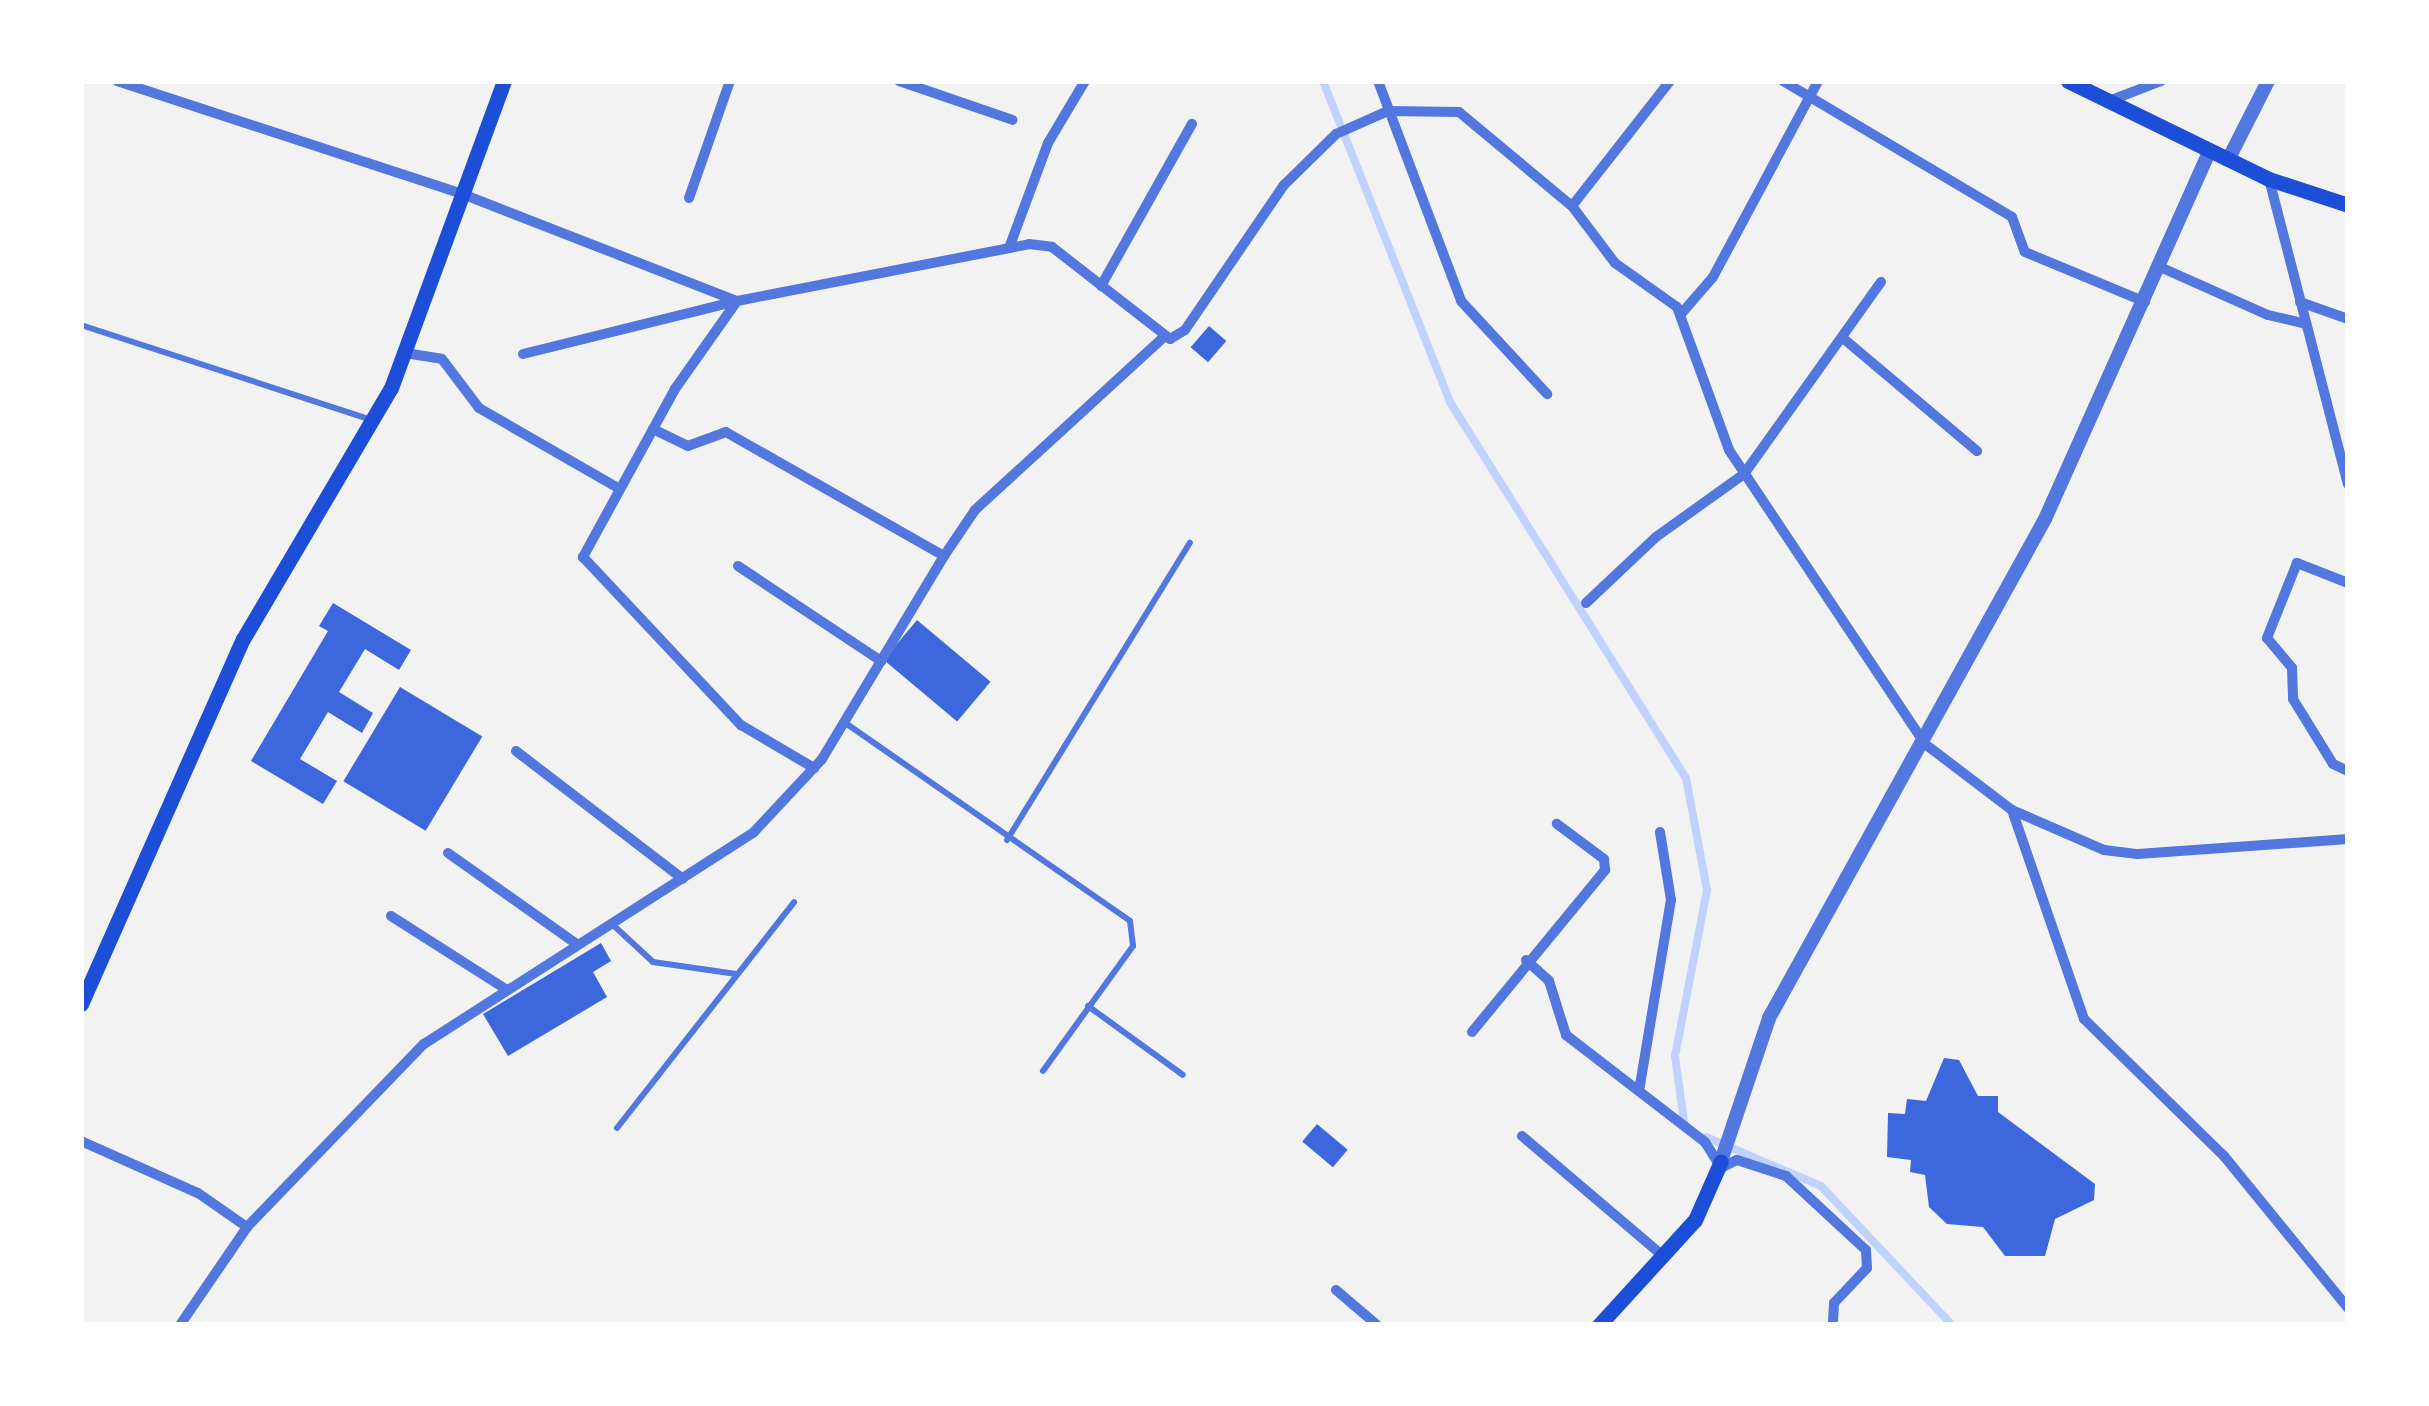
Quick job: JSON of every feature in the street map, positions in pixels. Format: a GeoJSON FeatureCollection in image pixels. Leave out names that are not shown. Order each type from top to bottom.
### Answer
{"type":"FeatureCollection","features":[{"type":"Feature","properties":{"kind":"main road"},"geometry":{"type":"LineString","coordinates":[[81,1004],[243,639],[373,420],[405,353],[504,81]]}},
{"type":"Feature","properties":{"kind":"main road"},"geometry":{"type":"LineString","coordinates":[[2068,81],[2269,179],[2348,205]]}},
{"type":"Feature","properties":{"kind":"main road"},"geometry":{"type":"LineString","coordinates":[[1599,1325],[1695,1220],[1721,1160]]}},
{"type":"Feature","properties":{"kind":"street"},"geometry":{"type":"LineString","coordinates":[[117,81],[465,195],[737,301]]}},
{"type":"Feature","properties":{"kind":"street"},"geometry":{"type":"LineString","coordinates":[[689,199],[730,81]]}},
{"type":"Feature","properties":{"kind":"street"},"geometry":{"type":"LineString","coordinates":[[899,81],[919,84],[1013,120]]}},
{"type":"Feature","properties":{"kind":"street"},"geometry":{"type":"LineString","coordinates":[[1009,248],[1048,143],[1085,81]]}},
{"type":"Feature","properties":{"kind":"street"},"geometry":{"type":"LineString","coordinates":[[1378,81],[1461,301],[1546,394]]}},
{"type":"Feature","properties":{"kind":"street"},"geometry":{"type":"LineString","coordinates":[[1572,206],[1670,81]]}},
{"type":"Feature","properties":{"kind":"street"},"geometry":{"type":"LineString","coordinates":[[1783,81],[2012,217],[2025,252],[2145,302]]}},
{"type":"Feature","properties":{"kind":"street"},"geometry":{"type":"LineString","coordinates":[[1681,314],[1713,277],[1818,81]]}},
{"type":"Feature","properties":{"kind":"street"},"geometry":{"type":"LineString","coordinates":[[2109,101],[2161,81]]}},
{"type":"Feature","properties":{"kind":"street"},"geometry":{"type":"LineString","coordinates":[[2228,160],[2268,81]]}},
{"type":"Feature","properties":{"kind":"street"},"geometry":{"type":"LineString","coordinates":[[180,1325],[247,1227],[424,1043],[754,832],[814,768],[975,510],[1163,338],[1185,330],[1284,185],[1336,134],[1388,111],[1472,118],[1572,206],[1615,262],[1661,289],[1681,314],[1714,422],[1744,474],[1925,744],[2012,810],[2104,850],[2138,854],[2348,839]]}},
{"type":"Feature","properties":{"kind":"street"},"geometry":{"type":"LineString","coordinates":[[1101,286],[1192,124]]}},
{"type":"Feature","properties":{"kind":"street"},"geometry":{"type":"LineString","coordinates":[[1721,1160],[1778,1000],[1925,744],[2045,519],[2210,150]]}},
{"type":"Feature","properties":{"kind":"street"},"geometry":{"type":"LineString","coordinates":[[2269,179],[2348,484]]}},
{"type":"Feature","properties":{"kind":"street"},"geometry":{"type":"LineString","coordinates":[[523,354],[737,301],[1009,248],[1052,247],[1163,338]]}},
{"type":"Feature","properties":{"kind":"street"},"geometry":{"type":"LineString","coordinates":[[2160,267],[2267,315],[2306,324]]}},
{"type":"Feature","properties":{"kind":"street"},"geometry":{"type":"LineString","coordinates":[[1586,603],[1656,537],[1744,474],[1881,282]]}},
{"type":"Feature","properties":{"kind":"street"},"geometry":{"type":"LineString","coordinates":[[737,301],[584,545],[587,565],[741,725],[814,768]]}},
{"type":"Feature","properties":{"kind":"street"},"geometry":{"type":"LineString","coordinates":[[2300,302],[2348,319]]}},
{"type":"Feature","properties":{"kind":"street"},"geometry":{"type":"LineString","coordinates":[[1844,339],[1977,451]]}},
{"type":"Feature","properties":{"kind":"street"},"geometry":{"type":"LineString","coordinates":[[405,353],[442,359],[479,408],[618,488]]}},
{"type":"Feature","properties":{"kind":"street"},"geometry":{"type":"LineString","coordinates":[[653,429],[688,446],[726,432],[944,556]]}},
{"type":"Feature","properties":{"kind":"street"},"geometry":{"type":"LineString","coordinates":[[2348,583],[2297,562],[2267,638],[2292,668],[2294,699],[2333,764],[2348,771]]}},
{"type":"Feature","properties":{"kind":"street"},"geometry":{"type":"LineString","coordinates":[[738,566],[881,662]]}},
{"type":"Feature","properties":{"kind":"street"},"geometry":{"type":"LineString","coordinates":[[516,751],[683,879]]}},
{"type":"Feature","properties":{"kind":"street"},"geometry":{"type":"LineString","coordinates":[[2012,810],[2084,1019],[2224,1156],[2347,1305]]}},
{"type":"Feature","properties":{"kind":"street"},"geometry":{"type":"LineString","coordinates":[[1472,1032],[1526,960],[1605,870],[1604,859],[1558,824]]}},
{"type":"Feature","properties":{"kind":"street"},"geometry":{"type":"LineString","coordinates":[[1639,1091],[1671,900],[1660,832]]}},
{"type":"Feature","properties":{"kind":"street"},"geometry":{"type":"LineString","coordinates":[[448,853],[578,945]]}},
{"type":"Feature","properties":{"kind":"street"},"geometry":{"type":"LineString","coordinates":[[392,916],[507,990]]}},
{"type":"Feature","properties":{"kind":"street"},"geometry":{"type":"LineString","coordinates":[[1526,960],[1549,981],[1566,1035],[1711,1147],[1721,1160]]}},
{"type":"Feature","properties":{"kind":"street"},"geometry":{"type":"LineString","coordinates":[[1522,1136],[1663,1256]]}},
{"type":"Feature","properties":{"kind":"street"},"geometry":{"type":"LineString","coordinates":[[81,1141],[198,1193],[247,1227]]}},
{"type":"Feature","properties":{"kind":"street"},"geometry":{"type":"LineString","coordinates":[[1721,1160],[1737,1160],[1786,1176],[1866,1250],[1867,1268],[1834,1303],[1833,1325]]}},
{"type":"Feature","properties":{"kind":"street"},"geometry":{"type":"LineString","coordinates":[[1336,1290],[1377,1325]]}},
{"type":"Feature","properties":{"kind":"lane"},"geometry":{"type":"LineString","coordinates":[[81,325],[373,420]]}},
{"type":"Feature","properties":{"kind":"lane"},"geometry":{"type":"LineString","coordinates":[[1007,839],[1190,543]]}},
{"type":"Feature","properties":{"kind":"lane"},"geometry":{"type":"LineString","coordinates":[[844,722],[1135,928],[1132,946],[1043,1071]]}},
{"type":"Feature","properties":{"kind":"lane"},"geometry":{"type":"LineString","coordinates":[[617,1128],[794,902]]}},
{"type":"Feature","properties":{"kind":"lane"},"geometry":{"type":"LineString","coordinates":[[612,924],[653,962],[737,974]]}},
{"type":"Feature","properties":{"kind":"lane"},"geometry":{"type":"LineString","coordinates":[[1088,1006],[1183,1075]]}},
{"type":"Feature","properties":{"kind":"building"},"geometry":{"type":"Polygon","coordinates":[[[1209,326],[1226,341],[1208,362],[1191,347],[1209,326]]]}},
{"type":"Feature","properties":{"kind":"building"},"geometry":{"type":"Polygon","coordinates":[[[333,603],[411,650],[399,670],[365,649],[339,692],[373,713],[362,733],[328,712],[300,759],[337,781],[323,804],[251,761],[328,631],[319,626],[333,603]]]}},
{"type":"Feature","properties":{"kind":"building"},"geometry":{"type":"Polygon","coordinates":[[[917,620],[991,682],[957,722],[884,660],[917,620]]]}},
{"type":"Feature","properties":{"kind":"building"},"geometry":{"type":"Polygon","coordinates":[[[400,687],[482,736],[426,831],[343,781],[400,687]]]}},
{"type":"Feature","properties":{"kind":"building"},"geometry":{"type":"Polygon","coordinates":[[[601,943],[611,961],[593,972],[607,997],[508,1056],[483,1014],[601,943]]]}},
{"type":"Feature","properties":{"kind":"building"},"geometry":{"type":"Polygon","coordinates":[[[1944,1058],[1959,1060],[1978,1096],[1998,1096],[1998,1112],[2095,1184],[2094,1200],[2055,1219],[2045,1256],[2005,1256],[1983,1227],[1947,1224],[1929,1207],[1925,1175],[1910,1172],[1911,1160],[1887,1157],[1888,1113],[1905,1114],[1907,1099],[1926,1101],[1944,1058]]]}},
{"type":"Feature","properties":{"kind":"building"},"geometry":{"type":"Polygon","coordinates":[[[1317,1124],[1348,1150],[1333,1167],[1302,1142],[1317,1124]]]}},
{"type":"Feature","properties":{"kind":"waterway"},"geometry":{"type":"LineString","coordinates":[[1323,81],[1450,402],[1686,778],[1707,890],[1675,1056],[1684,1121]]}},
{"type":"Feature","properties":{"kind":"waterway"},"geometry":{"type":"LineString","coordinates":[[1706,1137],[1821,1186],[1952,1325]]}}]}
